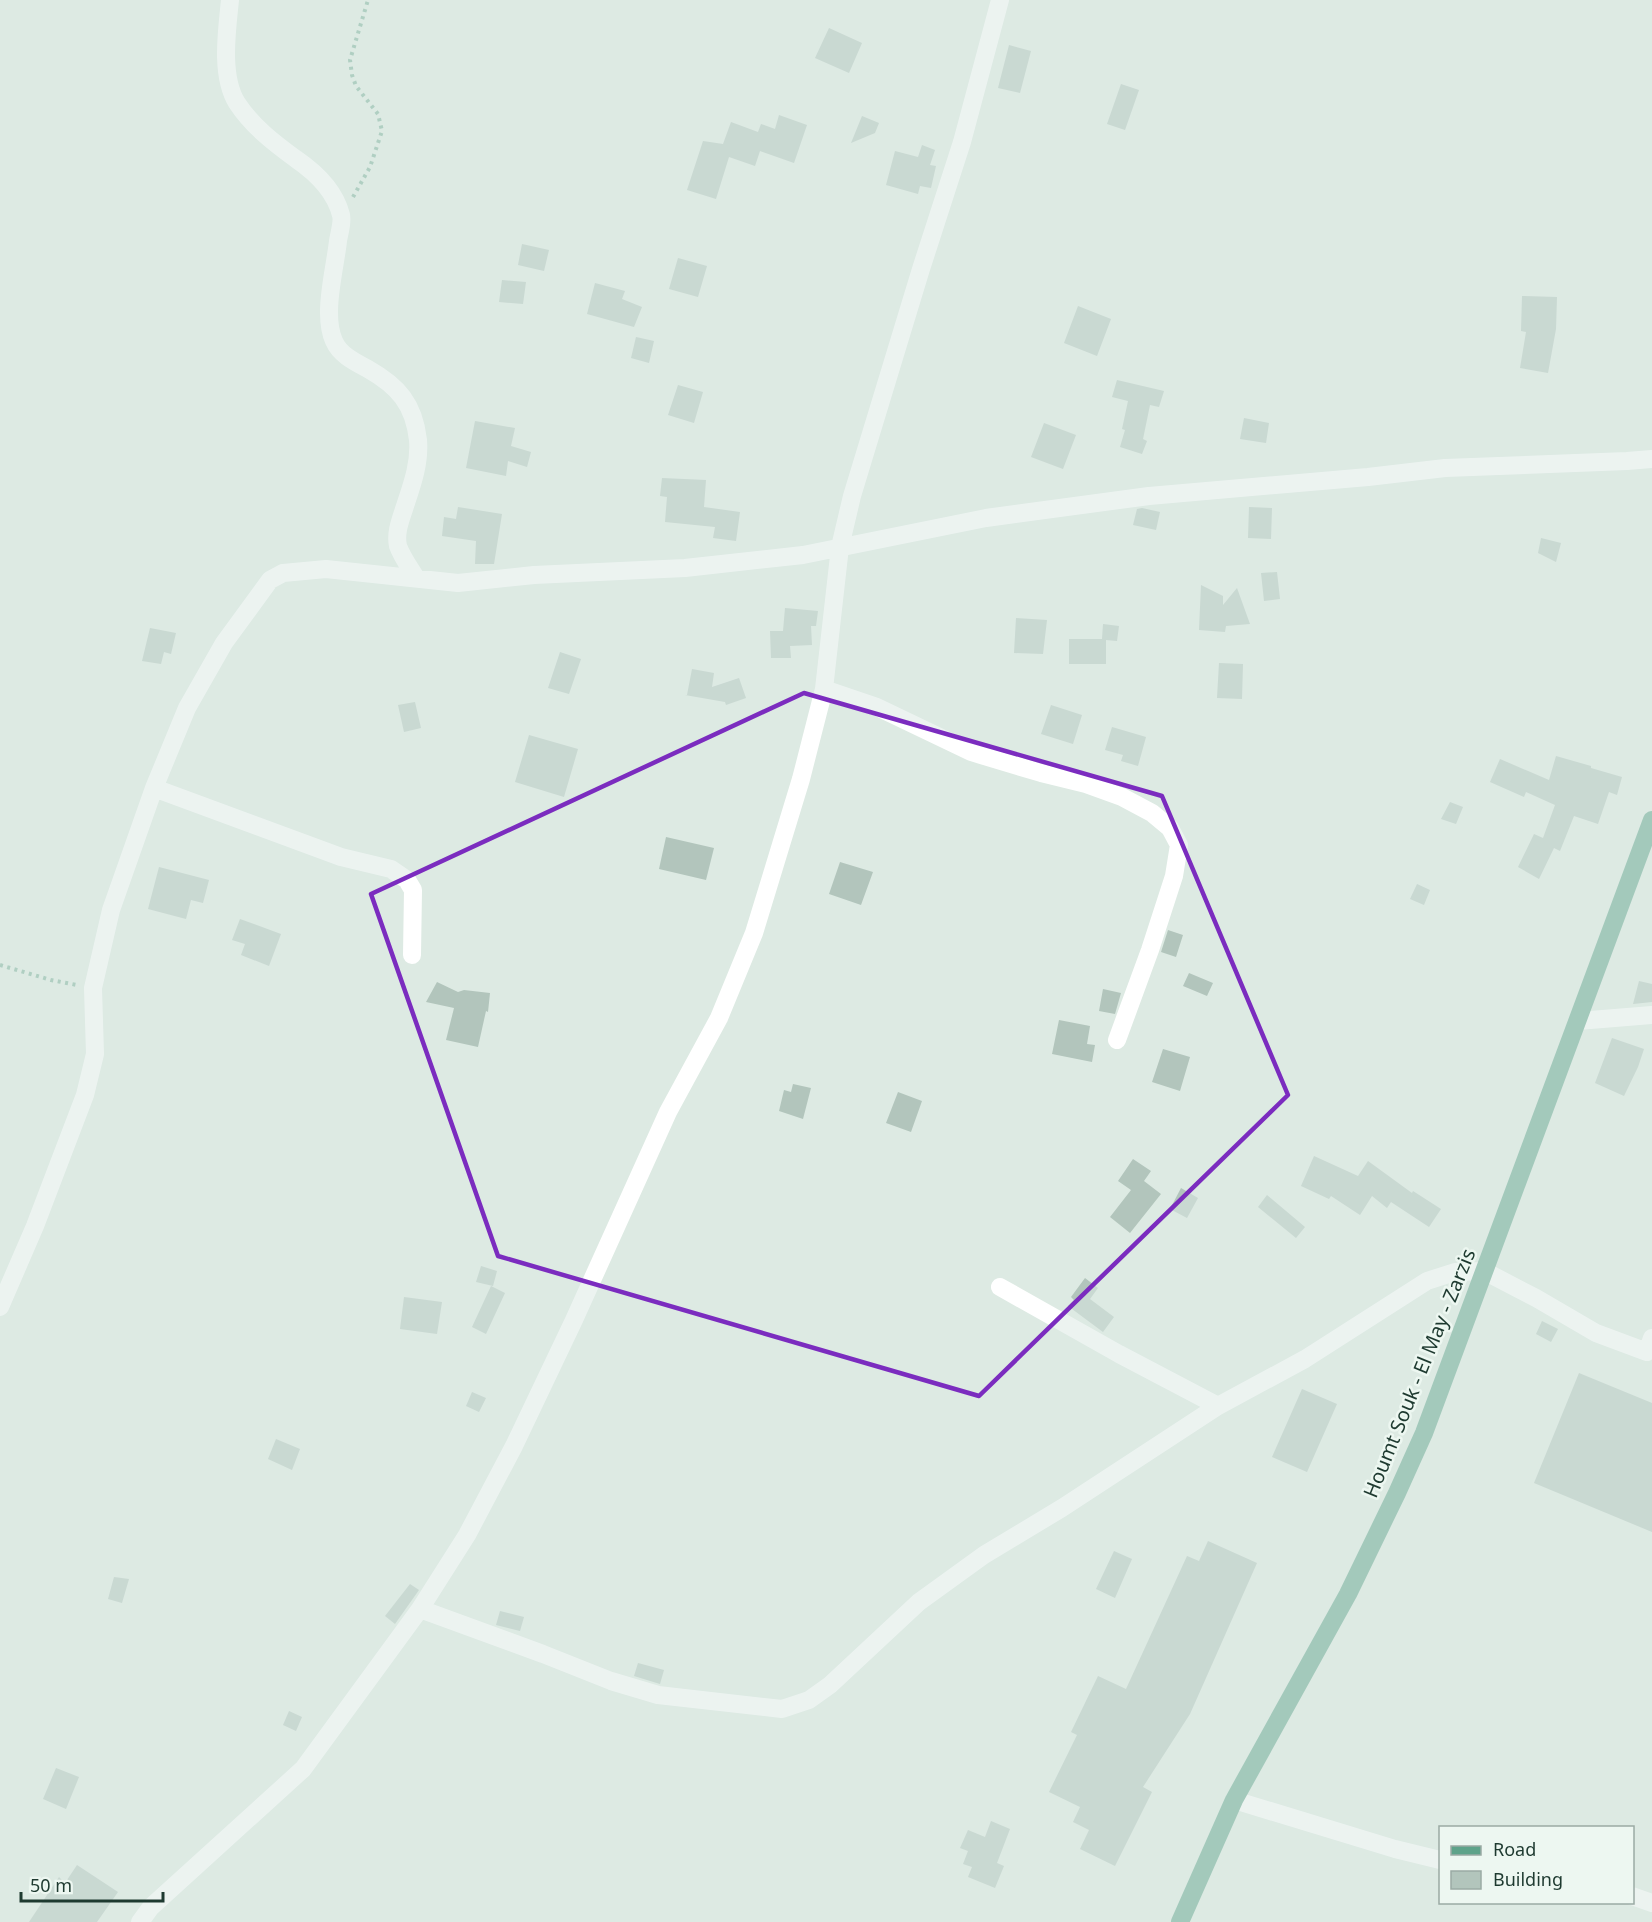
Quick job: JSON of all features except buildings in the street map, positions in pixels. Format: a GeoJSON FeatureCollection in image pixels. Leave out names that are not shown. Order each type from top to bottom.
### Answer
{"type":"FeatureCollection","features":[{"type":"Feature","properties":{"kind":"main road","name":"Houmt Souk - El May - Zarzis"},"geometry":{"type":"LineString","coordinates":[[1180,1922],[1234,1800],[1348,1594],[1424,1433],[1652,820]]}},
{"type":"Feature","properties":{"kind":"street"},"geometry":{"type":"LineString","coordinates":[[230,0],[226,52],[228,76],[236,101],[253,124],[274,143],[311,170],[327,188],[342,216],[330,304],[330,323],[334,341],[345,356],[401,392],[416,424],[418,462],[397,533],[399,546],[416,578]]}},
{"type":"Feature","properties":{"kind":"street"},"geometry":{"type":"LineString","coordinates":[[140,1922],[151,1907],[303,1769],[420,1609],[467,1534],[514,1446],[668,1112],[719,1018],[754,933],[801,779],[824,689],[840,547],[852,496],[962,142],[1000,0]]}},
{"type":"Feature","properties":{"kind":"street"},"geometry":{"type":"LineString","coordinates":[[0,1307],[35,1226],[85,1095],[94,1054],[93,988],[111,910],[154,788],[187,708],[224,643],[270,580],[283,573],[326,570],[458,583],[534,575],[685,568],[803,555],[986,518],[1149,495],[1368,477],[1445,468],[1652,459]]}},
{"type":"Feature","properties":{"kind":"street"},"geometry":{"type":"LineString","coordinates":[[824,689],[877,707],[971,752],[1041,774],[1086,784],[1122,797],[1152,813],[1170,828],[1179,845],[1174,876],[1117,1040]]}},
{"type":"Feature","properties":{"kind":"street"},"geometry":{"type":"LineString","coordinates":[[154,788],[341,858],[391,869],[407,879],[413,890],[412,955]]}},
{"type":"Feature","properties":{"kind":"street"},"geometry":{"type":"LineString","coordinates":[[1578,1021],[1652,1015]]}},
{"type":"Feature","properties":{"kind":"street"},"geometry":{"type":"LineString","coordinates":[[420,1609],[611,1681],[658,1695],[782,1709],[809,1700],[830,1685],[919,1602],[984,1555],[1062,1508],[1218,1406],[1305,1359],[1427,1281],[1455,1272],[1484,1271],[1596,1333],[1647,1352],[1652,1338]]}},
{"type":"Feature","properties":{"kind":"street"},"geometry":{"type":"LineString","coordinates":[[1000,1287],[1218,1406]]}},
{"type":"Feature","properties":{"kind":"street"},"geometry":{"type":"LineString","coordinates":[[1234,1800],[1395,1849],[1439,1860]]}},
{"type":"Feature","properties":{"kind":"street"},"geometry":{"type":"LineString","coordinates":[[1634,1897],[1652,1903]]}},
{"type":"Feature","properties":{"kind":"path"},"geometry":{"type":"LineString","coordinates":[[342,216],[370,167],[382,131],[378,114],[356,86],[350,60],[368,0]]}},
{"type":"Feature","properties":{"kind":"path"},"geometry":{"type":"LineString","coordinates":[[0,965],[51,980],[93,988]]}},
{"type":"Feature","properties":{"kind":"highlighted area"},"geometry":{"type":"Polygon","coordinates":[[[804,693],[1162,796],[1288,1095],[979,1396],[498,1256],[371,894],[804,693]]]}}]}
